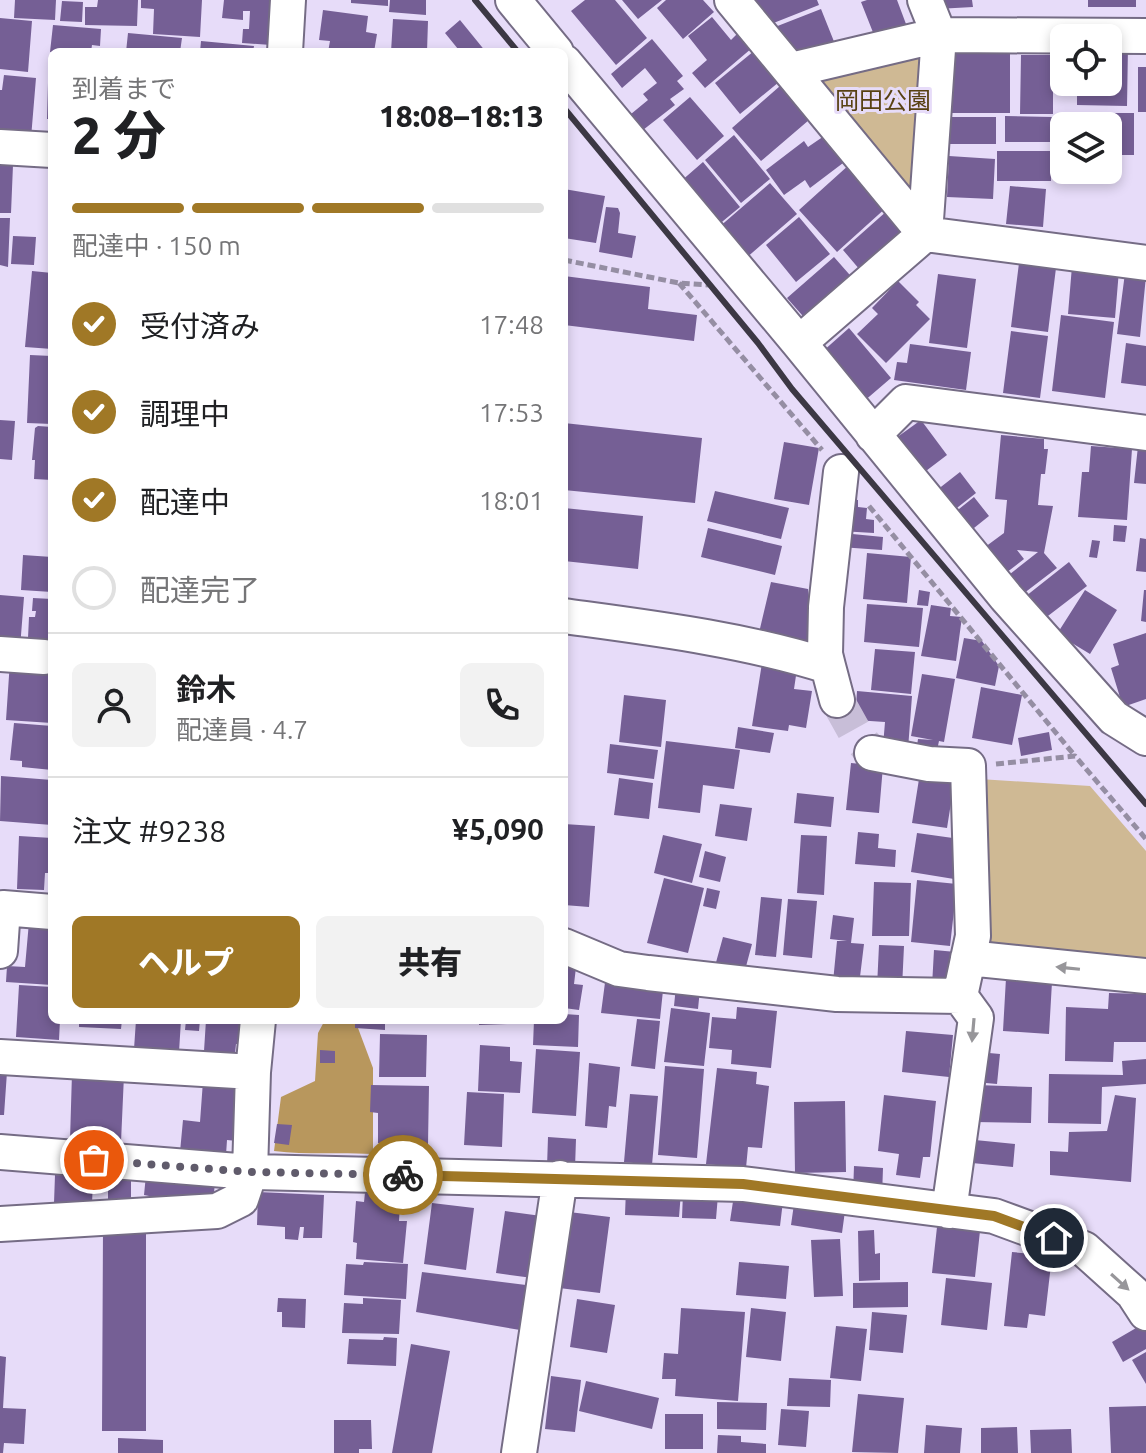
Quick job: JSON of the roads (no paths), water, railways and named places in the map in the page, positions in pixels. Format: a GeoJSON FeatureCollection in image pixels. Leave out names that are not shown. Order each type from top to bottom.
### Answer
{"type":"FeatureCollection","features":[{"type":"Feature","properties":{"kind":"street"},"geometry":{"type":"LineString","coordinates":[[285,48],[288,0]]}},
{"type":"Feature","properties":{"kind":"street"},"geometry":{"type":"LineString","coordinates":[[732,0],[925,234],[1146,263]]}},
{"type":"Feature","properties":{"kind":"street"},"geometry":{"type":"LineString","coordinates":[[799,343],[925,234],[939,35],[925,0]]}},
{"type":"Feature","properties":{"kind":"street"},"geometry":{"type":"LineString","coordinates":[[520,2],[553,48]]}},
{"type":"Feature","properties":{"kind":"street"},"geometry":{"type":"LineString","coordinates":[[791,70],[939,35],[1146,36]]}},
{"type":"Feature","properties":{"kind":"street"},"geometry":{"type":"LineString","coordinates":[[568,67],[735,277],[799,343],[1006,597],[1114,718],[1143,728]]}},
{"type":"Feature","properties":{"kind":"street"},"geometry":{"type":"LineString","coordinates":[[0,147],[48,150]]}},
{"type":"Feature","properties":{"kind":"street"},"geometry":{"type":"LineString","coordinates":[[873,435],[906,402],[1146,433]]}},
{"type":"Feature","properties":{"kind":"street"},"geometry":{"type":"LineString","coordinates":[[837,700],[825,654],[826,607],[841,472]]}},
{"type":"Feature","properties":{"kind":"street"},"geometry":{"type":"LineString","coordinates":[[568,617],[668,631],[798,656],[828,666]]}},
{"type":"Feature","properties":{"kind":"street"},"geometry":{"type":"LineString","coordinates":[[0,654],[44,657]]}},
{"type":"Feature","properties":{"kind":"street"},"geometry":{"type":"LineString","coordinates":[[872,753],[929,764],[968,766],[973,936],[960,996],[976,1018],[949,1211]]}},
{"type":"Feature","properties":{"kind":"street"},"geometry":{"type":"LineString","coordinates":[[0,951],[3,908],[48,912]]}},
{"type":"Feature","properties":{"kind":"street"},"geometry":{"type":"LineString","coordinates":[[568,948],[619,969],[648,973],[837,994],[960,996]]}},
{"type":"Feature","properties":{"kind":"street"},"geometry":{"type":"LineString","coordinates":[[968,958],[1146,976]]}},
{"type":"Feature","properties":{"kind":"street"},"geometry":{"type":"LineString","coordinates":[[0,1224],[217,1211],[241,1199],[250,1172],[258,1024]]}},
{"type":"Feature","properties":{"kind":"street"},"geometry":{"type":"LineString","coordinates":[[0,1057],[253,1072]]}},
{"type":"Feature","properties":{"kind":"street"},"geometry":{"type":"LineString","coordinates":[[0,1152],[250,1172],[743,1184],[994,1216],[1084,1249],[1133,1293],[1146,1313]]}},
{"type":"Feature","properties":{"kind":"street"},"geometry":{"type":"LineString","coordinates":[[519,1453],[560,1178]]}},
{"type":"Feature","properties":{"kind":"tunnel"},"geometry":{"type":"LineString","coordinates":[[837,700],[856,734],[872,753]]}},
{"type":"Feature","properties":{"kind":"railway"},"geometry":{"type":"LineString","coordinates":[[475,0],[515,48]]}},
{"type":"Feature","properties":{"kind":"railway"},"geometry":{"type":"LineString","coordinates":[[568,113],[758,343],[792,389],[1146,804]]}},
{"type":"Feature","properties":{"kind":"park label","name":"岡田公園"},"geometry":{"type":"Point","coordinates":[883,101]}}]}
